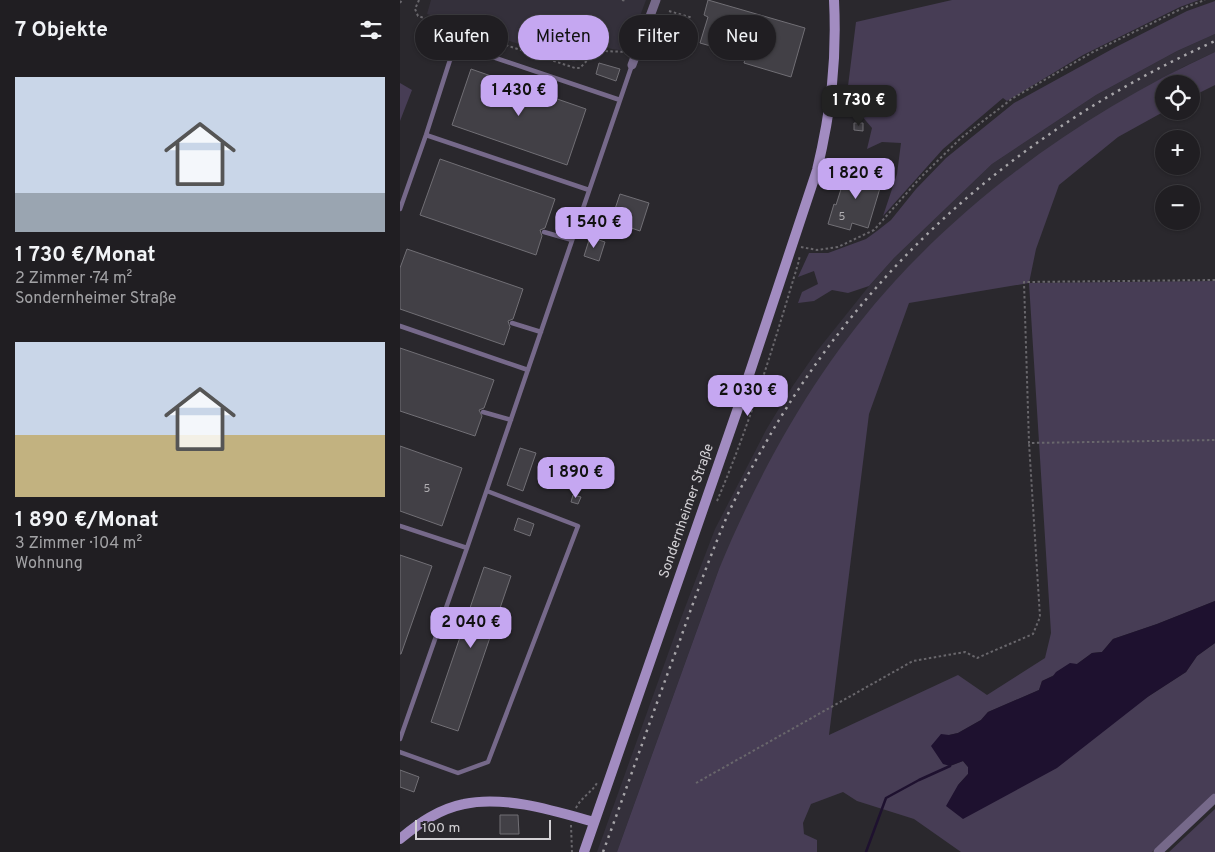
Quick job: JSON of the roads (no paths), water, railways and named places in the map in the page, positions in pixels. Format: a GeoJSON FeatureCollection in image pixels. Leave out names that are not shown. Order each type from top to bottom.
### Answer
{"type":"FeatureCollection","features":[{"type":"Feature","properties":{"kind":"main road","name":"Sondernheimer Straße"},"geometry":{"type":"LineString","coordinates":[[584,852],[768,319],[817,170],[827,127],[834,73],[834,0]]}},
{"type":"Feature","properties":{"kind":"main road"},"geometry":{"type":"LineString","coordinates":[[400,839],[427,818],[465,804],[495,802],[523,805],[594,822]]}},
{"type":"Feature","properties":{"kind":"street"},"geometry":{"type":"LineString","coordinates":[[632,66],[656,0]]}},
{"type":"Feature","properties":{"kind":"street"},"geometry":{"type":"LineString","coordinates":[[1158,852],[1215,798]]}},
{"type":"Feature","properties":{"kind":"lane"},"geometry":{"type":"LineString","coordinates":[[400,209],[450,60],[458,53],[468,50],[478,52],[620,100]]}},
{"type":"Feature","properties":{"kind":"lane"},"geometry":{"type":"LineString","coordinates":[[400,739],[632,66]]}},
{"type":"Feature","properties":{"kind":"lane"},"geometry":{"type":"LineString","coordinates":[[426,135],[590,190]]}},
{"type":"Feature","properties":{"kind":"lane"},"geometry":{"type":"LineString","coordinates":[[544,232],[572,240]]}},
{"type":"Feature","properties":{"kind":"lane"},"geometry":{"type":"LineString","coordinates":[[512,322],[541,332]]}},
{"type":"Feature","properties":{"kind":"lane"},"geometry":{"type":"LineString","coordinates":[[400,326],[528,370]]}},
{"type":"Feature","properties":{"kind":"lane"},"geometry":{"type":"LineString","coordinates":[[483,412],[511,420]]}},
{"type":"Feature","properties":{"kind":"lane"},"geometry":{"type":"LineString","coordinates":[[400,752],[458,773],[488,762],[578,526],[487,491]]}},
{"type":"Feature","properties":{"kind":"lane"},"geometry":{"type":"LineString","coordinates":[[400,526],[467,548]]}},
{"type":"Feature","properties":{"kind":"waterway"},"geometry":{"type":"LineString","coordinates":[[866,852],[886,798],[950,766]]}},
{"type":"Feature","properties":{"kind":"railway"},"geometry":{"type":"LineString","coordinates":[[603,852],[696,594],[728,514],[773,430],[814,366],[860,306],[910,252],[963,201],[1021,155],[1082,113],[1147,75],[1215,41]]}}]}
